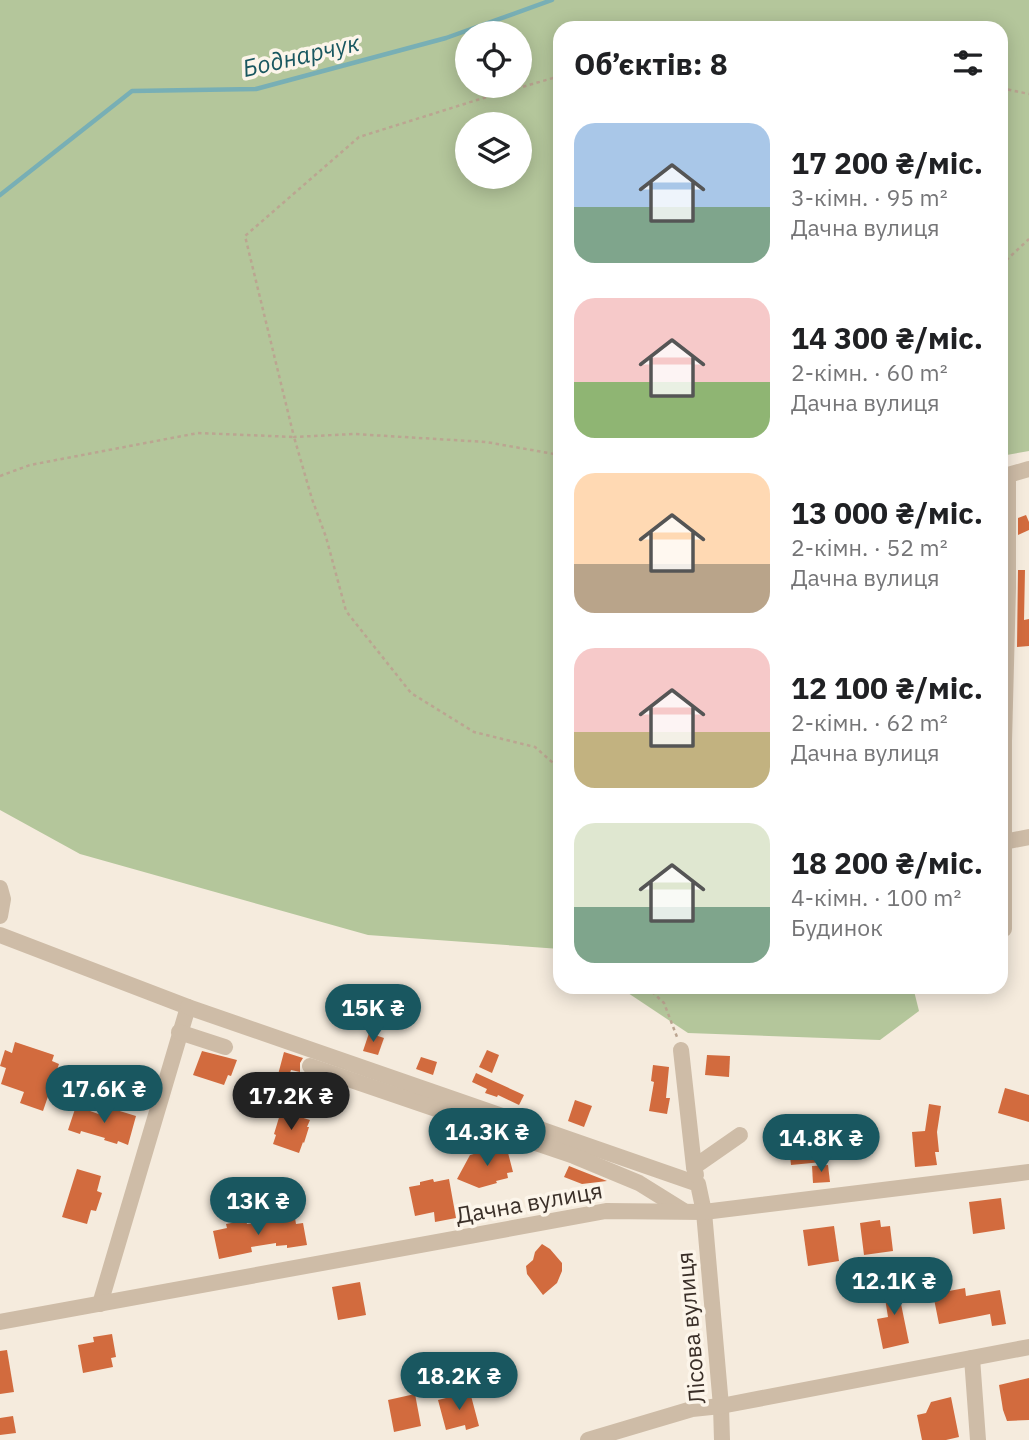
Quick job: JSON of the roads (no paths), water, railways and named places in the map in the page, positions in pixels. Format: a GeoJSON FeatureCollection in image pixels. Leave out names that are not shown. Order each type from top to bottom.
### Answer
{"type":"FeatureCollection","features":[{"type":"Feature","properties":{"kind":"street"},"geometry":{"type":"LineString","coordinates":[[1008,588],[1008,475],[1029,469]]}},
{"type":"Feature","properties":{"kind":"street"},"geometry":{"type":"LineString","coordinates":[[1008,841],[1029,837]]}},
{"type":"Feature","properties":{"kind":"street"},"geometry":{"type":"LineString","coordinates":[[0,888],[3,899],[0,916]]}},
{"type":"Feature","properties":{"kind":"street"},"geometry":{"type":"LineString","coordinates":[[0,935],[188,1007],[698,1184]]}},
{"type":"Feature","properties":{"kind":"street"},"geometry":{"type":"LineString","coordinates":[[100,1304],[188,1007]]}},
{"type":"Feature","properties":{"kind":"street"},"geometry":{"type":"LineString","coordinates":[[179,1032],[225,1047]]}},
{"type":"Feature","properties":{"kind":"street","name":"Лісова вулиця"},"geometry":{"type":"LineString","coordinates":[[681,1050],[694,1167],[704,1212],[722,1440]]}},
{"type":"Feature","properties":{"kind":"street"},"geometry":{"type":"LineString","coordinates":[[310,1066],[574,1156],[639,1183],[684,1212]]}},
{"type":"Feature","properties":{"kind":"street"},"geometry":{"type":"LineString","coordinates":[[694,1167],[740,1135]]}},
{"type":"Feature","properties":{"kind":"street","name":"Дачна вулиця"},"geometry":{"type":"LineString","coordinates":[[0,1322],[607,1211],[704,1212],[1029,1172]]}},
{"type":"Feature","properties":{"kind":"street"},"geometry":{"type":"LineString","coordinates":[[588,1440],[692,1409],[721,1406],[1029,1347]]}},
{"type":"Feature","properties":{"kind":"street"},"geometry":{"type":"LineString","coordinates":[[972,1358],[978,1440]]}},
{"type":"Feature","properties":{"kind":"waterway","name":"Боднарчук"},"geometry":{"type":"LineString","coordinates":[[0,195],[132,91],[256,89],[446,38],[552,0]]}}]}
